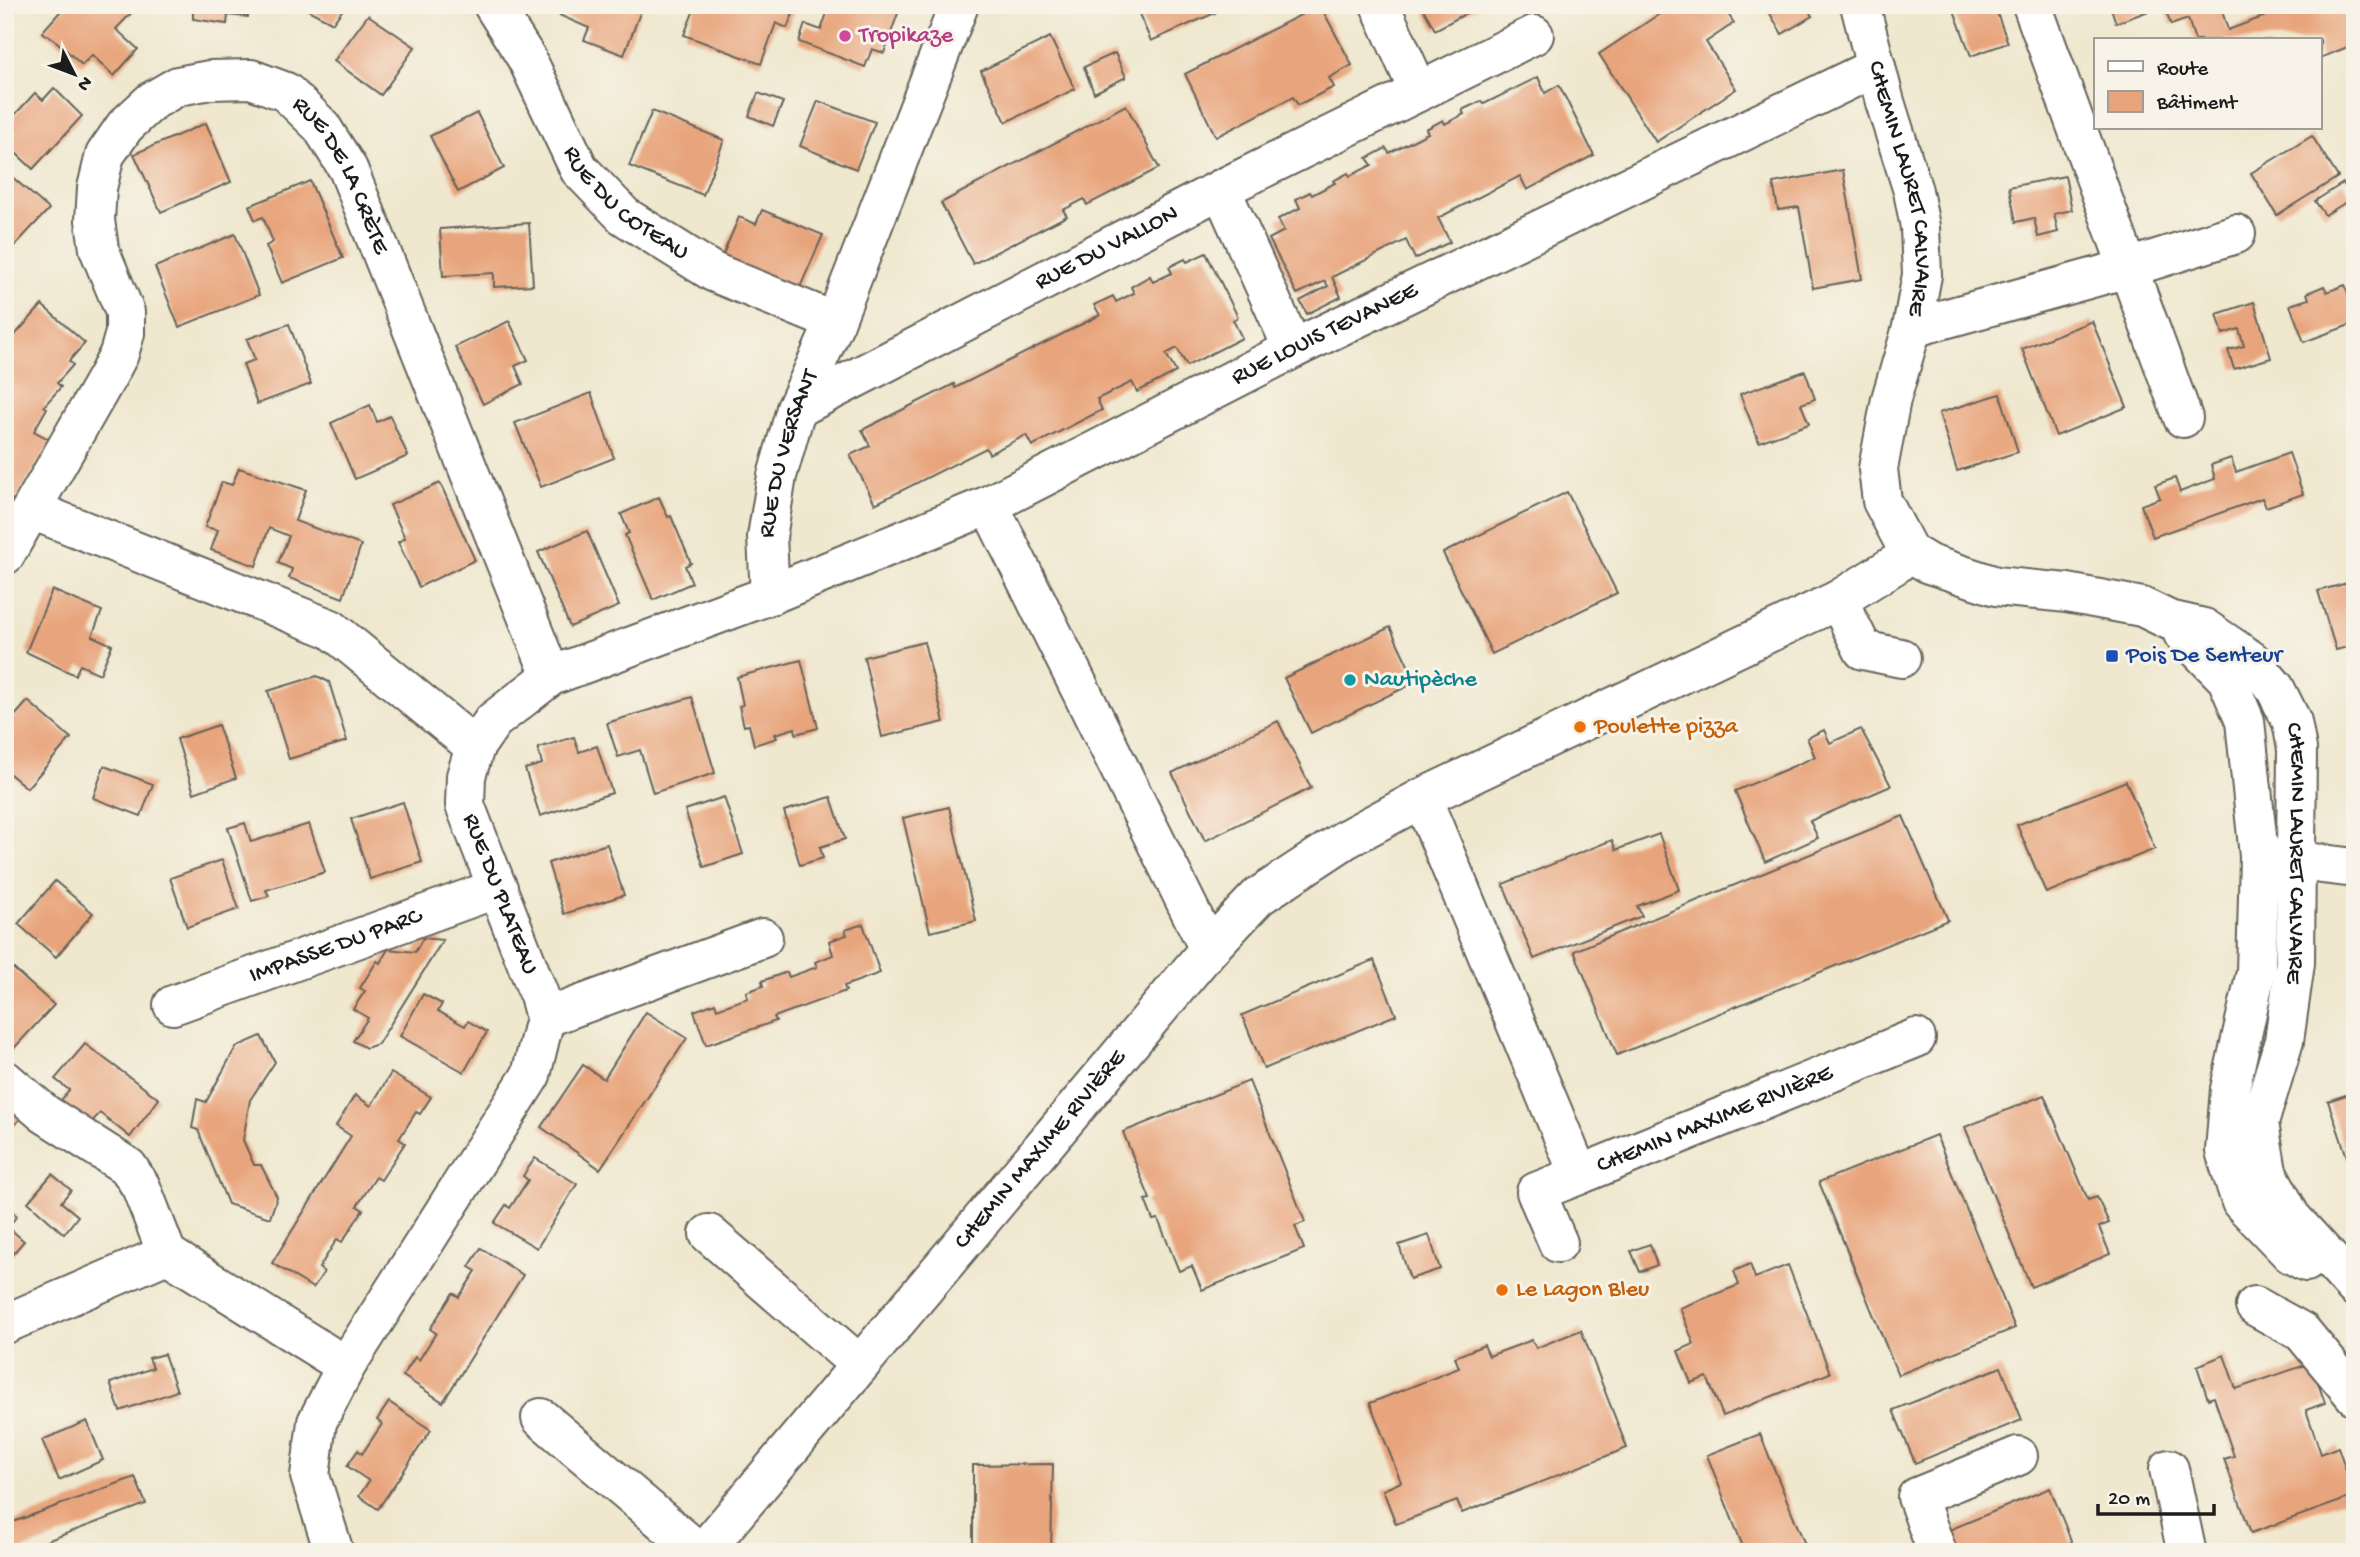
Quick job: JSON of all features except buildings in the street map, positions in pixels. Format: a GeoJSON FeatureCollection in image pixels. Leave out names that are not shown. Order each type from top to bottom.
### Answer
{"type":"FeatureCollection","features":[{"type":"Feature","properties":{"kind":"street","name":"RUE DU COTEAU"},"geometry":{"type":"LineString","coordinates":[[493,5],[527,59],[579,169],[624,216],[713,272],[835,322]]}},
{"type":"Feature","properties":{"kind":"street","name":"RUE DU VERSANT"},"geometry":{"type":"LineString","coordinates":[[770,595],[767,537],[777,476],[796,409],[835,322],[959,5]]}},
{"type":"Feature","properties":{"kind":"street"},"geometry":{"type":"LineString","coordinates":[[1380,5],[1418,90]]}},
{"type":"Feature","properties":{"kind":"street","name":"CHEMIN LAURET CALVAIRE"},"geometry":{"type":"LineString","coordinates":[[1860,5],[1913,191],[1920,227],[1922,275],[1912,328],[1891,398],[1878,469],[1882,501],[1909,552],[1929,564],[1996,586],[2067,593],[2142,607],[2169,620],[2204,628],[2251,660],[2276,688],[2292,722],[2297,749],[2294,963],[2284,1041],[2259,1123],[2267,1172],[2291,1217],[2354,1286]]}},
{"type":"Feature","properties":{"kind":"street"},"geometry":{"type":"LineString","coordinates":[[2032,5],[2183,418]]}},
{"type":"Feature","properties":{"kind":"street","name":"RUE DU VALLON"},"geometry":{"type":"LineString","coordinates":[[796,409],[1221,188],[1534,35]]}},
{"type":"Feature","properties":{"kind":"street","name":"RUE LOUIS TEVANEE"},"geometry":{"type":"LineString","coordinates":[[770,595],[989,505],[1293,349],[1876,67]]}},
{"type":"Feature","properties":{"kind":"street","name":"RUE DE LA CRÈTE"},"geometry":{"type":"LineString","coordinates":[[16,535],[119,354],[125,333],[125,312],[99,249],[95,220],[97,188],[105,155],[125,126],[152,101],[178,86],[211,80],[251,79],[286,92],[321,126],[348,169],[551,676]]}},
{"type":"Feature","properties":{"kind":"street"},"geometry":{"type":"LineString","coordinates":[[1221,188],[1293,349]]}},
{"type":"Feature","properties":{"kind":"street"},"geometry":{"type":"LineString","coordinates":[[1912,328],[2128,268],[2236,234]]}},
{"type":"Feature","properties":{"kind":"street"},"geometry":{"type":"LineString","coordinates":[[989,505],[1209,949]]}},
{"type":"Feature","properties":{"kind":"street"},"geometry":{"type":"LineString","coordinates":[[16,535],[331,629],[475,747],[493,721],[551,676],[770,595]]}},
{"type":"Feature","properties":{"kind":"street","name":"CHEMIN MAXIME RIVIÈRE"},"geometry":{"type":"LineString","coordinates":[[701,1552],[1209,949],[1258,897],[1346,839],[1422,798],[1838,600],[1896,564],[1909,552]]}},
{"type":"Feature","properties":{"kind":"street"},"geometry":{"type":"LineString","coordinates":[[1838,600],[1863,649],[1901,658]]}},
{"type":"Feature","properties":{"kind":"street","name":"CHEMIN LAURET CALVAIRE"},"geometry":{"type":"LineString","coordinates":[[2169,620],[2227,679],[2245,721],[2259,856],[2256,972],[2230,1089],[2225,1151],[2241,1202],[2291,1254],[2354,1286]]}},
{"type":"Feature","properties":{"kind":"street","name":"RUE DU PLATEAU"},"geometry":{"type":"LineString","coordinates":[[475,747],[466,776],[465,805],[539,995],[545,1018]]}},
{"type":"Feature","properties":{"kind":"street","name":"CHEMIN MAXIME RIVIÈRE"},"geometry":{"type":"LineString","coordinates":[[1422,798],[1579,1175],[1916,1038]]}},
{"type":"Feature","properties":{"kind":"street"},"geometry":{"type":"LineString","coordinates":[[2259,856],[2355,868]]}},
{"type":"Feature","properties":{"kind":"street","name":"IMPASSE DU PARC"},"geometry":{"type":"LineString","coordinates":[[173,1005],[498,888]]}},
{"type":"Feature","properties":{"kind":"street"},"geometry":{"type":"LineString","coordinates":[[334,1552],[310,1476],[317,1422],[346,1366],[531,1075],[545,1018],[763,938]]}},
{"type":"Feature","properties":{"kind":"street"},"geometry":{"type":"LineString","coordinates":[[5,1080],[45,1114],[128,1167],[141,1187],[167,1254],[346,1366]]}},
{"type":"Feature","properties":{"kind":"street"},"geometry":{"type":"LineString","coordinates":[[1558,1243],[1536,1192],[1579,1175]]}},
{"type":"Feature","properties":{"kind":"street"},"geometry":{"type":"LineString","coordinates":[[709,1234],[860,1365]]}},
{"type":"Feature","properties":{"kind":"street"},"geometry":{"type":"LineString","coordinates":[[5,1324],[167,1254]]}},
{"type":"Feature","properties":{"kind":"street"},"geometry":{"type":"LineString","coordinates":[[2255,1306],[2302,1332],[2355,1396]]}},
{"type":"Feature","properties":{"kind":"street"},"geometry":{"type":"LineString","coordinates":[[541,1418],[701,1552]]}},
{"type":"Feature","properties":{"kind":"street"},"geometry":{"type":"LineString","coordinates":[[1937,1552],[1917,1497],[2018,1456]]}},
{"type":"Feature","properties":{"kind":"street"},"geometry":{"type":"LineString","coordinates":[[2169,1469],[2186,1549],[2183,1552]]}},
{"type":"Feature","properties":{"kind":"place","name":"Tropikaze"},"geometry":{"type":"Point","coordinates":[845,36]}},
{"type":"Feature","properties":{"kind":"place","name":"Pois De Senteur"},"geometry":{"type":"Point","coordinates":[2112,656]}},
{"type":"Feature","properties":{"kind":"place","name":"Nautipèche"},"geometry":{"type":"Point","coordinates":[1350,680]}},
{"type":"Feature","properties":{"kind":"place","name":"Poulette pizza"},"geometry":{"type":"Point","coordinates":[1580,727]}},
{"type":"Feature","properties":{"kind":"place","name":"Le Lagon Bleu"},"geometry":{"type":"Point","coordinates":[1502,1290]}}]}
